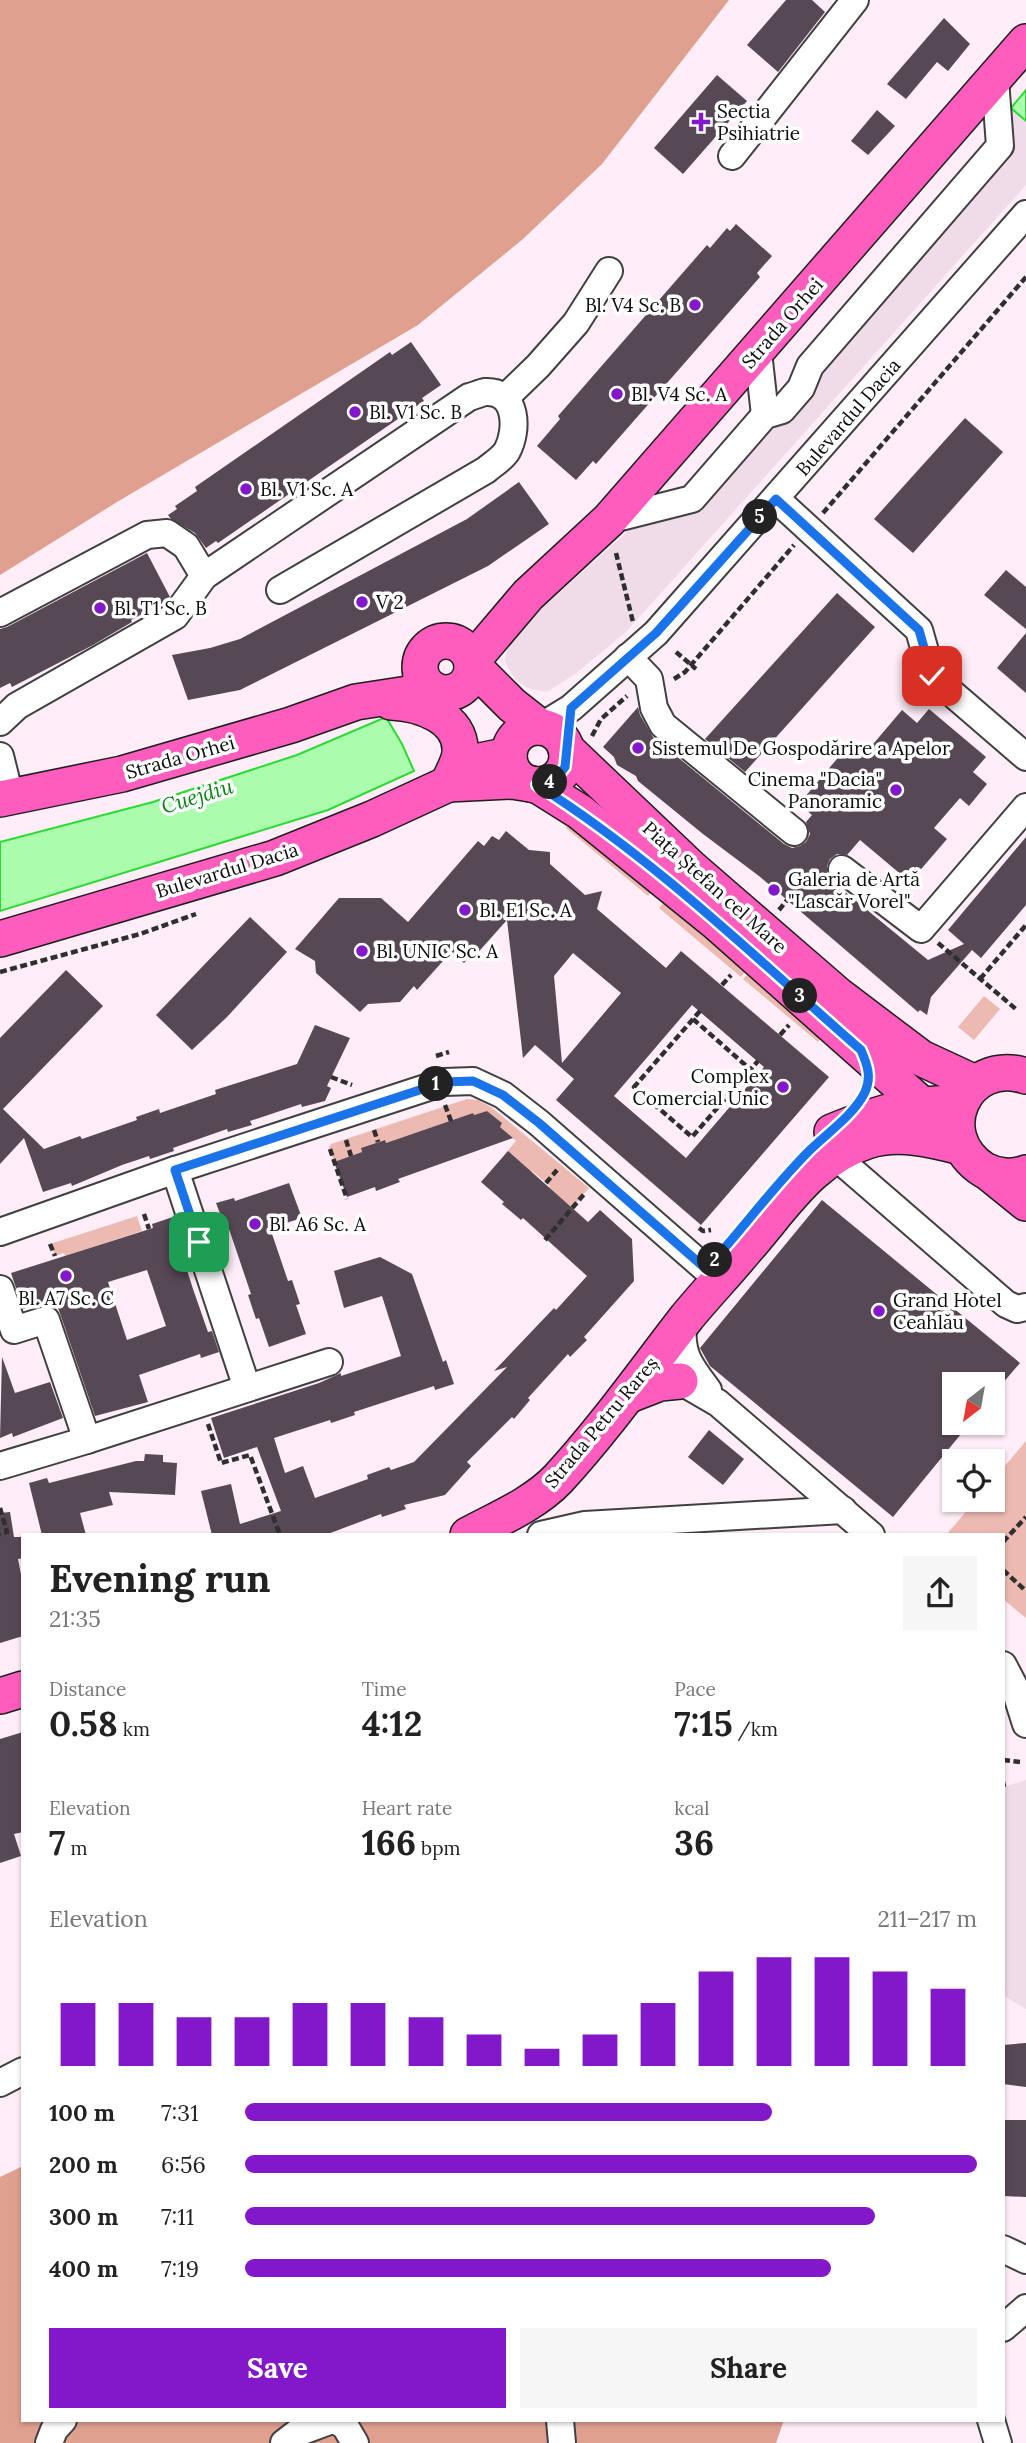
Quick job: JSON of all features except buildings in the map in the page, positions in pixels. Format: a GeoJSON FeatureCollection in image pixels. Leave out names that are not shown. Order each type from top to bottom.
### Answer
{"type":"FeatureCollection","features":[{"type":"Feature","properties":{"kind":"main road","name":"Strada Orhei"},"geometry":{"type":"LineString","coordinates":[[465,656],[528,596],[611,532],[758,352],[1026,42]]}},
{"type":"Feature","properties":{"kind":"main road"},"geometry":{"type":"LineString","coordinates":[[509,755],[472,726],[431,681],[429,647],[436,643],[465,656],[512,705],[540,727],[557,734],[566,749],[565,767],[561,775],[546,784],[537,785],[520,779],[514,772],[509,755],[511,746],[522,732],[540,727]]}},
{"type":"Feature","properties":{"kind":"main road"},"geometry":{"type":"LineString","coordinates":[[431,681],[447,694],[463,687],[468,681],[465,656]]}},
{"type":"Feature","properties":{"kind":"main road","name":"Strada Orhei"},"geometry":{"type":"LineString","coordinates":[[5,798],[122,774],[431,681]]}},
{"type":"Feature","properties":{"kind":"main road"},"geometry":{"type":"LineString","coordinates":[[356,702],[404,703],[432,710],[446,720],[461,744],[460,757],[448,784]]}},
{"type":"Feature","properties":{"kind":"main road","name":"Piața Ștefan cel Mare"},"geometry":{"type":"LineString","coordinates":[[566,749],[690,867],[839,996],[920,1058],[963,1117]]}},
{"type":"Feature","properties":{"kind":"main road","name":"Bulevardul Dacia"},"geometry":{"type":"LineString","coordinates":[[0,940],[275,858],[448,784],[480,761],[509,755]]}},
{"type":"Feature","properties":{"kind":"main road","name":"Bulevardul Dacia"},"geometry":{"type":"LineString","coordinates":[[448,784],[512,781],[537,785]]}},
{"type":"Feature","properties":{"kind":"main road","name":"Piața Ștefan cel Mare"},"geometry":{"type":"LineString","coordinates":[[537,785],[580,812],[652,869],[921,1104]]}},
{"type":"Feature","properties":{"kind":"main road"},"geometry":{"type":"LineString","coordinates":[[831,1145],[865,1092],[869,1080],[869,1070],[861,1050]]}},
{"type":"Feature","properties":{"kind":"main road"},"geometry":{"type":"LineString","coordinates":[[1023,1070],[988,1076],[963,1117],[973,1163],[1026,1203]]}},
{"type":"Feature","properties":{"kind":"main road","name":"Strada Petru Rareș"},"geometry":{"type":"LineString","coordinates":[[661,1351],[661,1331],[670,1314],[791,1170],[877,1113],[921,1104],[963,1117]]}},
{"type":"Feature","properties":{"kind":"main road","name":"Strada Petru Rareș"},"geometry":{"type":"LineString","coordinates":[[472,1533],[514,1510],[556,1480],[629,1395],[683,1323],[814,1170],[831,1145],[883,1138],[922,1138],[963,1117]]}},
{"type":"Feature","properties":{"kind":"main road"},"geometry":{"type":"LineString","coordinates":[[989,1173],[1005,1177],[1026,1173]]}},
{"type":"Feature","properties":{"kind":"main road"},"geometry":{"type":"LineString","coordinates":[[629,1395],[660,1383],[680,1381]]}},
{"type":"Feature","properties":{"kind":"main road"},"geometry":{"type":"LineString","coordinates":[[0,1696],[21,1690]]}},
{"type":"Feature","properties":{"kind":"street"},"geometry":{"type":"LineString","coordinates":[[732,156],[848,2]]}},
{"type":"Feature","properties":{"kind":"street"},"geometry":{"type":"LineString","coordinates":[[611,532],[692,499],[765,415],[782,410],[801,388],[810,366],[1000,146],[995,79]]}},
{"type":"Feature","properties":{"kind":"street","name":"Bulevardul Dacia"},"geometry":{"type":"LineString","coordinates":[[540,727],[571,708],[676,612],[1026,214]]}},
{"type":"Feature","properties":{"kind":"street"},"geometry":{"type":"LineString","coordinates":[[505,398],[576,323],[609,271]]}},
{"type":"Feature","properties":{"kind":"street"},"geometry":{"type":"LineString","coordinates":[[758,352],[765,415]]}},
{"type":"Feature","properties":{"kind":"street"},"geometry":{"type":"LineString","coordinates":[[0,722],[17,706],[175,616],[204,576],[469,397],[487,392],[505,398],[512,408],[514,422],[512,438],[505,454],[486,470],[281,590]]}},
{"type":"Feature","properties":{"kind":"street"},"geometry":{"type":"LineString","coordinates":[[776,499],[919,630],[932,676],[1026,757]]}},
{"type":"Feature","properties":{"kind":"street"},"geometry":{"type":"LineString","coordinates":[[0,612],[147,535],[167,533],[186,546],[204,576]]}},
{"type":"Feature","properties":{"kind":"street"},"geometry":{"type":"LineString","coordinates":[[628,657],[649,679],[654,708],[663,725],[794,832]]}},
{"type":"Feature","properties":{"kind":"street"},"geometry":{"type":"LineString","coordinates":[[566,749],[571,708]]}},
{"type":"Feature","properties":{"kind":"street"},"geometry":{"type":"LineString","coordinates":[[0,756],[5,798]]}},
{"type":"Feature","properties":{"kind":"street"},"geometry":{"type":"LineString","coordinates":[[842,869],[921,929],[1026,807]]}},
{"type":"Feature","properties":{"kind":"street"},"geometry":{"type":"LineString","coordinates":[[0,1233],[175,1170],[444,1082],[473,1081],[503,1095],[539,1123],[706,1269]]}},
{"type":"Feature","properties":{"kind":"street"},"geometry":{"type":"LineString","coordinates":[[831,1145],[1006,1304],[1017,1308],[1026,1307]]}},
{"type":"Feature","properties":{"kind":"street"},"geometry":{"type":"LineString","coordinates":[[175,1170],[247,1388]]}},
{"type":"Feature","properties":{"kind":"street"},"geometry":{"type":"LineString","coordinates":[[0,1289],[14,1330],[46,1320],[87,1440]]}},
{"type":"Feature","properties":{"kind":"street"},"geometry":{"type":"LineString","coordinates":[[683,1323],[681,1343],[687,1361],[718,1403]]}},
{"type":"Feature","properties":{"kind":"street"},"geometry":{"type":"LineString","coordinates":[[661,1351],[665,1365],[680,1381],[718,1403],[870,1533]]}},
{"type":"Feature","properties":{"kind":"street"},"geometry":{"type":"LineString","coordinates":[[0,1466],[329,1362]]}},
{"type":"Feature","properties":{"kind":"street"},"geometry":{"type":"LineString","coordinates":[[550,1533],[585,1525],[843,1510]]}},
{"type":"Feature","properties":{"kind":"street"},"geometry":{"type":"LineString","coordinates":[[1005,1669],[1014,1686],[1026,1724]]}},
{"type":"Feature","properties":{"kind":"street"},"geometry":{"type":"LineString","coordinates":[[0,2083],[21,2072]]}},
{"type":"Feature","properties":{"kind":"street"},"geometry":{"type":"LineString","coordinates":[[1005,2250],[1026,2260]]}},
{"type":"Feature","properties":{"kind":"street"},"geometry":{"type":"LineString","coordinates":[[1005,2326],[1026,2308]]}},
{"type":"Feature","properties":{"kind":"street"},"geometry":{"type":"LineString","coordinates":[[49,2443],[54,2430],[61,2422]]}},
{"type":"Feature","properties":{"kind":"street"},"geometry":{"type":"LineString","coordinates":[[284,2443],[297,2433],[327,2422]]}},
{"type":"Feature","properties":{"kind":"street"},"geometry":{"type":"LineString","coordinates":[[337,2422],[345,2426],[355,2443]]}},
{"type":"Feature","properties":{"kind":"street"},"geometry":{"type":"LineString","coordinates":[[560,2422],[562,2443]]}},
{"type":"Feature","properties":{"kind":"street"},"geometry":{"type":"LineString","coordinates":[[992,2422],[998,2443]]}},
{"type":"Feature","properties":{"kind":"path"},"geometry":{"type":"LineString","coordinates":[[611,532],[636,630]]}},
{"type":"Feature","properties":{"kind":"path"},"geometry":{"type":"LineString","coordinates":[[677,652],[696,669]]}},
{"type":"Feature","properties":{"kind":"path"},"geometry":{"type":"LineString","coordinates":[[980,979],[1026,925]]}},
{"type":"Feature","properties":{"kind":"path"},"geometry":{"type":"LineString","coordinates":[[921,929],[1017,1010]]}},
{"type":"Feature","properties":{"kind":"path"},"geometry":{"type":"LineString","coordinates":[[722,985],[731,975]]}},
{"type":"Feature","properties":{"kind":"path"},"geometry":{"type":"LineString","coordinates":[[700,1011],[634,1087],[692,1138],[758,1061]]}},
{"type":"Feature","properties":{"kind":"path"},"geometry":{"type":"LineString","coordinates":[[693,1019],[751,1070]]}},
{"type":"Feature","properties":{"kind":"path"},"geometry":{"type":"LineString","coordinates":[[780,1035],[789,1024]]}},
{"type":"Feature","properties":{"kind":"path"},"geometry":{"type":"LineString","coordinates":[[331,1077],[349,1086]]}},
{"type":"Feature","properties":{"kind":"path"},"geometry":{"type":"LineString","coordinates":[[445,1105],[451,1121]]}},
{"type":"Feature","properties":{"kind":"path"},"geometry":{"type":"LineString","coordinates":[[373,1130],[378,1142]]}},
{"type":"Feature","properties":{"kind":"path"},"geometry":{"type":"LineString","coordinates":[[346,1139],[351,1156]]}},
{"type":"Feature","properties":{"kind":"path"},"geometry":{"type":"LineString","coordinates":[[330,1149],[347,1199]]}},
{"type":"Feature","properties":{"kind":"path"},"geometry":{"type":"LineString","coordinates":[[546,1183],[561,1165]]}},
{"type":"Feature","properties":{"kind":"path"},"geometry":{"type":"LineString","coordinates":[[545,1240],[589,1188]]}},
{"type":"Feature","properties":{"kind":"path"},"geometry":{"type":"LineString","coordinates":[[144,1214],[149,1229]]}},
{"type":"Feature","properties":{"kind":"path"},"geometry":{"type":"LineString","coordinates":[[50,1244],[55,1256]]}},
{"type":"Feature","properties":{"kind":"path"},"geometry":{"type":"LineString","coordinates":[[202,1403],[221,1463],[250,1455],[279,1533]]}},
{"type":"Feature","properties":{"kind":"path"},"geometry":{"type":"LineString","coordinates":[[0,1508],[7,1532],[0,1534]]}},
{"type":"Feature","properties":{"kind":"path"},"geometry":{"type":"LineString","coordinates":[[1005,1540],[1026,1517]]}},
{"type":"Feature","properties":{"kind":"path"},"geometry":{"type":"LineString","coordinates":[[1005,1572],[1026,1591]]}},
{"type":"Feature","properties":{"kind":"path"},"geometry":{"type":"LineString","coordinates":[[1005,1760],[1020,1762]]}},
{"type":"Feature","properties":{"kind":"shaded area"},"geometry":{"type":"Polygon","coordinates":[[[0,0],[729,0],[602,164],[523,239],[418,325],[117,502],[0,575],[0,0]]]}},
{"type":"Feature","properties":{"kind":"shaded area"},"geometry":{"type":"Polygon","coordinates":[[[1011,108],[1026,121],[1026,185],[626,632],[575,674],[547,692],[527,688],[515,679],[505,662],[508,639],[638,522],[697,504],[1008,148],[1004,113],[1011,108]]]}},
{"type":"Feature","properties":{"kind":"shaded area"},"geometry":{"type":"Polygon","coordinates":[[[572,820],[654,889],[648,896],[566,828],[572,820]]]}},
{"type":"Feature","properties":{"kind":"shaded area"},"geometry":{"type":"Polygon","coordinates":[[[665,901],[747,970],[741,977],[659,908],[665,901]]]}},
{"type":"Feature","properties":{"kind":"shaded area"},"geometry":{"type":"Polygon","coordinates":[[[749,972],[824,1034],[818,1042],[743,979],[749,972]]]}},
{"type":"Feature","properties":{"kind":"shaded area"},"geometry":{"type":"Polygon","coordinates":[[[984,996],[1000,1009],[974,1040],[958,1027],[984,996]]]}},
{"type":"Feature","properties":{"kind":"shaded area"},"geometry":{"type":"Polygon","coordinates":[[[467,1099],[478,1100],[491,1107],[589,1188],[572,1208],[548,1189],[550,1186],[532,1171],[530,1173],[506,1153],[516,1141],[500,1127],[502,1123],[487,1111],[474,1115],[473,1113],[386,1143],[384,1140],[361,1148],[362,1152],[334,1162],[329,1147],[331,1144],[467,1099]]]}},
{"type":"Feature","properties":{"kind":"shaded area"},"geometry":{"type":"Polygon","coordinates":[[[137,1216],[142,1231],[65,1256],[64,1253],[55,1256],[50,1244],[137,1216]]]}},
{"type":"Feature","properties":{"kind":"shaded area"},"geometry":{"type":"Polygon","coordinates":[[[1026,1441],[1026,1618],[1005,1601],[1005,1533],[948,1533],[966,1512],[1005,1512],[1005,1466],[1026,1441]]]}},
{"type":"Feature","properties":{"kind":"shaded area"},"geometry":{"type":"Polygon","coordinates":[[[1026,1780],[1026,2009],[1005,1996],[1005,1786],[1026,1780]]]}},
{"type":"Feature","properties":{"kind":"shaded area"},"geometry":{"type":"Polygon","coordinates":[[[21,2167],[21,2422],[783,2422],[776,2443],[0,2443],[0,2177],[21,2167]]]}},
{"type":"Feature","properties":{"kind":"water"},"geometry":{"type":"Polygon","coordinates":[[[1026,90],[1026,121],[1011,108],[1026,90]]]}},
{"type":"Feature","properties":{"kind":"water","name":"Cuejdiu"},"geometry":{"type":"Polygon","coordinates":[[[386,717],[414,771],[328,810],[0,911],[0,842],[153,802],[297,755],[386,717]]]}},
{"type":"Feature","properties":{"kind":"place","name":"Sectia Psihiatrie"},"geometry":{"type":"Point","coordinates":[701,122]}},
{"type":"Feature","properties":{"kind":"place","name":"Bl. V4 Sc. B"},"geometry":{"type":"Point","coordinates":[695,305]}},
{"type":"Feature","properties":{"kind":"place","name":"Bl. V4 Sc. A"},"geometry":{"type":"Point","coordinates":[617,394]}},
{"type":"Feature","properties":{"kind":"place","name":"Bl. V1 Sc. B"},"geometry":{"type":"Point","coordinates":[355,412]}},
{"type":"Feature","properties":{"kind":"place","name":"Bl. V1 Sc. A"},"geometry":{"type":"Point","coordinates":[246,489]}},
{"type":"Feature","properties":{"kind":"place","name":"V 2"},"geometry":{"type":"Point","coordinates":[362,602]}},
{"type":"Feature","properties":{"kind":"place","name":"Bl. T1 Sc. B"},"geometry":{"type":"Point","coordinates":[100,608]}},
{"type":"Feature","properties":{"kind":"place","name":"Sistemul De Gospodărire a Apelor"},"geometry":{"type":"Point","coordinates":[638,748]}},
{"type":"Feature","properties":{"kind":"place","name":"Cinema \"Dacia\" Panoramic"},"geometry":{"type":"Point","coordinates":[896,790]}},
{"type":"Feature","properties":{"kind":"place","name":"Galeria de Artă \"Lascăr Vorel\""},"geometry":{"type":"Point","coordinates":[774,890]}},
{"type":"Feature","properties":{"kind":"place","name":"Bl. E1 Sc. A"},"geometry":{"type":"Point","coordinates":[465,910]}},
{"type":"Feature","properties":{"kind":"place","name":"Bl. UNIC Sc. A"},"geometry":{"type":"Point","coordinates":[362,951]}},
{"type":"Feature","properties":{"kind":"place","name":"Complex Comercial Unic"},"geometry":{"type":"Point","coordinates":[783,1087]}},
{"type":"Feature","properties":{"kind":"place","name":"Bl. A6 Sc. A"},"geometry":{"type":"Point","coordinates":[255,1224]}},
{"type":"Feature","properties":{"kind":"place","name":"Bl. A7 Sc. C"},"geometry":{"type":"Point","coordinates":[66,1276]}},
{"type":"Feature","properties":{"kind":"place","name":"Grand Hotel Ceahlău"},"geometry":{"type":"Point","coordinates":[879,1311]}},
{"type":"Feature","properties":{"kind":"route"},"geometry":{"type":"LineString","coordinates":[[199,1242],[175,1170],[444,1082],[473,1081],[503,1095],[539,1123],[706,1269],[791,1170],[856,1105],[865,1092],[869,1070],[861,1050],[716,923],[580,812],[537,785],[554,781],[565,767],[571,708],[656,633],[776,499],[919,630],[932,676]]}}]}
